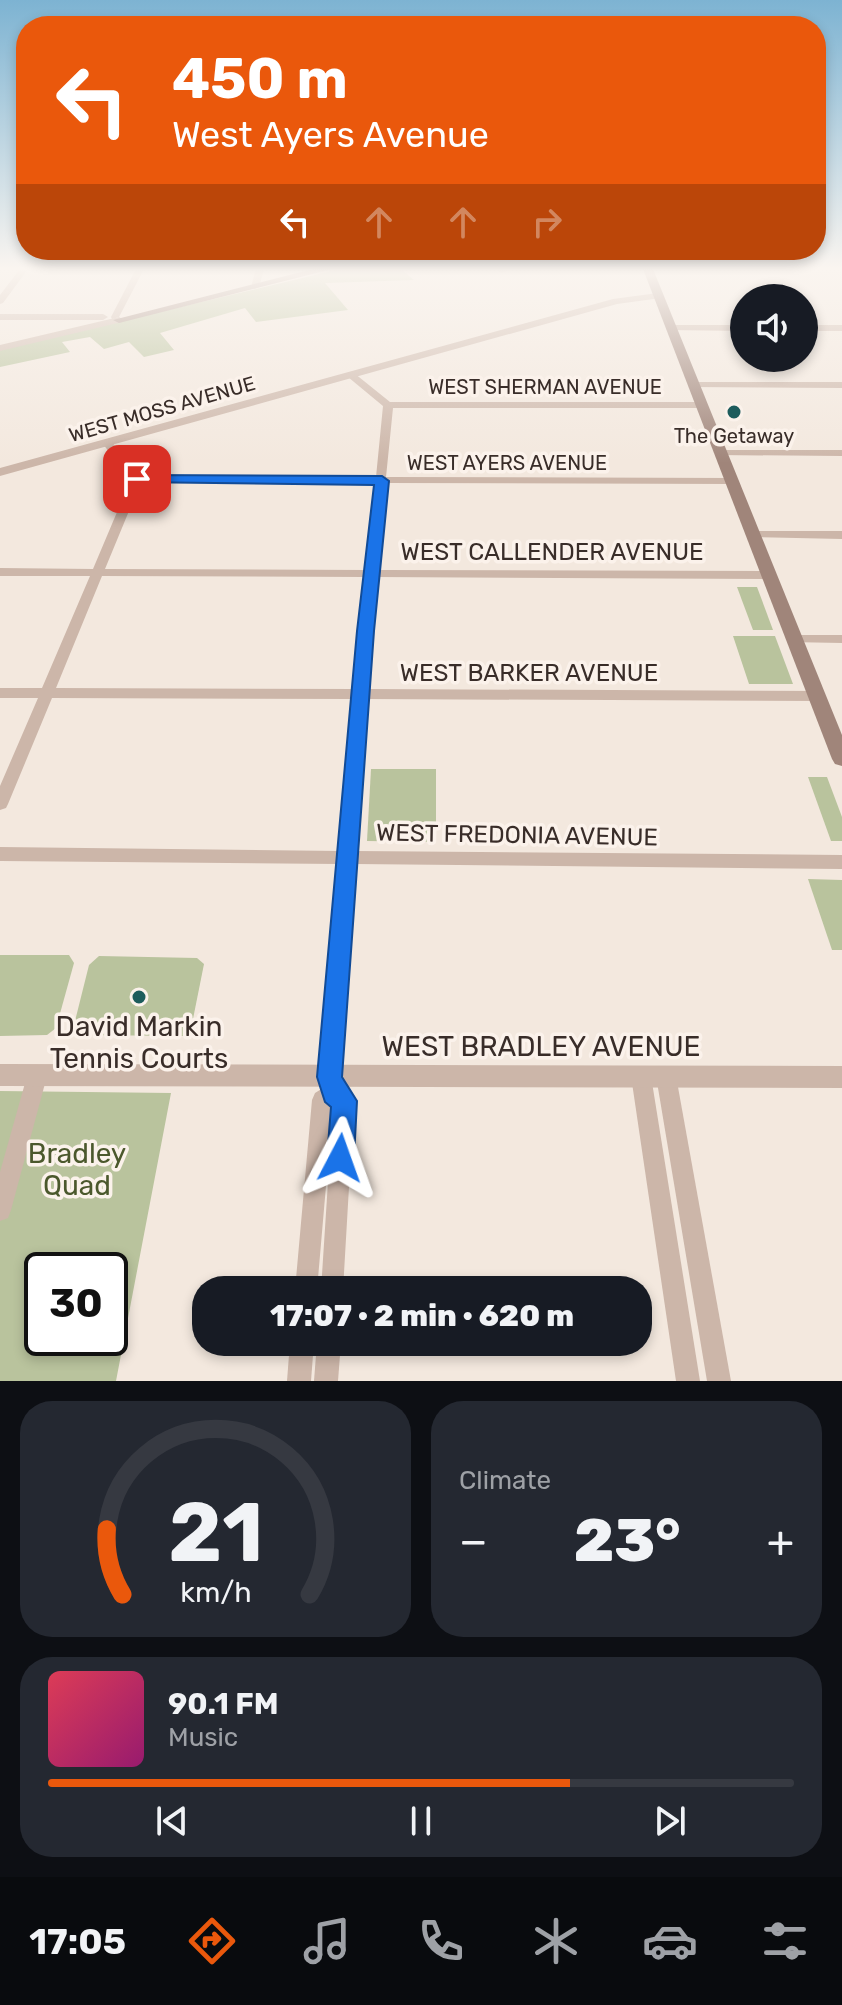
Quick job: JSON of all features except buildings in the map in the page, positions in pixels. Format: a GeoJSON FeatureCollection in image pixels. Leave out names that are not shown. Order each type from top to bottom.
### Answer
{"type":"FeatureCollection","features":[{"type":"Feature","properties":{"kind":"main road"},"geometry":{"type":"LineString","coordinates":[[673,333],[842,759]]}},
{"type":"Feature","properties":{"kind":"street"},"geometry":{"type":"LineString","coordinates":[[0,348],[59,333]]}},
{"type":"Feature","properties":{"kind":"street","name":"WEST MOSS AVENUE"},"geometry":{"type":"LineString","coordinates":[[0,472],[500,333]]}},
{"type":"Feature","properties":{"kind":"street"},"geometry":{"type":"LineString","coordinates":[[307,1276],[322,1100],[332,1085],[361,694],[388,405],[351,375]]}},
{"type":"Feature","properties":{"kind":"street","name":"WEST SHERMAN AVENUE"},"geometry":{"type":"LineString","coordinates":[[694,385],[842,385]]}},
{"type":"Feature","properties":{"kind":"street","name":"WEST SHERMAN AVENUE"},"geometry":{"type":"LineString","coordinates":[[388,405],[702,405]]}},
{"type":"Feature","properties":{"kind":"street"},"geometry":{"type":"LineString","coordinates":[[0,804],[137,479],[107,443]]}},
{"type":"Feature","properties":{"kind":"street"},"geometry":{"type":"LineString","coordinates":[[721,453],[842,453]]}},
{"type":"Feature","properties":{"kind":"street","name":"WEST AYERS AVENUE"},"geometry":{"type":"LineString","coordinates":[[137,479],[732,481]]}},
{"type":"Feature","properties":{"kind":"street"},"geometry":{"type":"LineString","coordinates":[[753,535],[842,535]]}},
{"type":"Feature","properties":{"kind":"street","name":"WEST CALLENDER AVENUE"},"geometry":{"type":"LineString","coordinates":[[0,572],[768,575]]}},
{"type":"Feature","properties":{"kind":"street"},"geometry":{"type":"LineString","coordinates":[[793,639],[842,639]]}},
{"type":"Feature","properties":{"kind":"street","name":"WEST BARKER AVENUE"},"geometry":{"type":"LineString","coordinates":[[0,693],[818,696]]}},
{"type":"Feature","properties":{"kind":"street","name":"WEST FREDONIA AVENUE"},"geometry":{"type":"LineString","coordinates":[[0,854],[842,862]]}},
{"type":"Feature","properties":{"kind":"street","name":"WEST BRADLEY AVENUE"},"geometry":{"type":"LineString","coordinates":[[0,1075],[332,1085],[641,1076],[842,1077]]}},
{"type":"Feature","properties":{"kind":"street"},"geometry":{"type":"LineString","coordinates":[[0,1210],[37,1076]]}},
{"type":"Feature","properties":{"kind":"street"},"geometry":{"type":"LineString","coordinates":[[641,1076],[688,1381]]}},
{"type":"Feature","properties":{"kind":"street"},"geometry":{"type":"LineString","coordinates":[[666,1076],[719,1381]]}},
{"type":"Feature","properties":{"kind":"street"},"geometry":{"type":"LineString","coordinates":[[332,1085],[344,1101],[333,1276]]}},
{"type":"Feature","properties":{"kind":"street"},"geometry":{"type":"LineString","coordinates":[[299,1381],[301,1356]]}},
{"type":"Feature","properties":{"kind":"street"},"geometry":{"type":"LineString","coordinates":[[326,1381],[328,1356]]}},
{"type":"Feature","properties":{"kind":"green space"},"geometry":{"type":"Polygon","coordinates":[[[69,333],[160,333],[174,350],[144,357],[129,342],[104,349],[90,337],[62,342],[70,352],[0,367],[0,350],[69,333]]]}},
{"type":"Feature","properties":{"kind":"green space"},"geometry":{"type":"Polygon","coordinates":[[[737,587],[757,587],[773,630],[753,630],[737,587]]]}},
{"type":"Feature","properties":{"kind":"green space"},"geometry":{"type":"Polygon","coordinates":[[[733,636],[775,636],[793,684],[749,684],[733,636]]]}},
{"type":"Feature","properties":{"kind":"green space"},"geometry":{"type":"Polygon","coordinates":[[[371,769],[436,769],[436,842],[367,841],[371,769]]]}},
{"type":"Feature","properties":{"kind":"green space"},"geometry":{"type":"Polygon","coordinates":[[[808,777],[827,777],[842,817],[842,841],[831,841],[808,777]]]}},
{"type":"Feature","properties":{"kind":"green space"},"geometry":{"type":"Polygon","coordinates":[[[808,879],[842,880],[842,950],[832,950],[808,879]]]}},
{"type":"Feature","properties":{"kind":"green space","name":"David Markin Tennis Courts"},"geometry":{"type":"Polygon","coordinates":[[[0,955],[69,955],[74,963],[56,1028],[47,1035],[0,1036],[0,955]]]}},
{"type":"Feature","properties":{"kind":"green space","name":"David Markin Tennis Courts"},"geometry":{"type":"Polygon","coordinates":[[[99,956],[197,958],[204,964],[191,1029],[183,1036],[80,1035],[73,1029],[89,965],[99,956]]]}},
{"type":"Feature","properties":{"kind":"green space","name":"Bradley Quad"},"geometry":{"type":"Polygon","coordinates":[[[0,1091],[171,1093],[128,1318],[128,1252],[24,1252],[24,1356],[121,1356],[116,1381],[0,1381],[0,1091]]]}},
{"type":"Feature","properties":{"kind":"place","name":"The Getaway"},"geometry":{"type":"Point","coordinates":[734,412]}},
{"type":"Feature","properties":{"kind":"place","name":"David Markin Tennis Courts"},"geometry":{"type":"Point","coordinates":[139,997]}},
{"type":"Feature","properties":{"kind":"route"},"geometry":{"type":"LineString","coordinates":[[137,479],[382,481],[366,631],[330,1077],[334,1093],[344,1101],[340,1158]]}}]}
